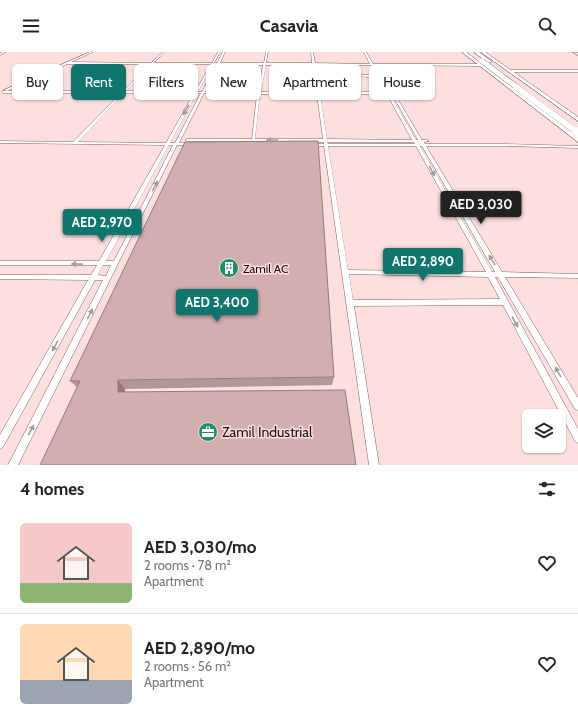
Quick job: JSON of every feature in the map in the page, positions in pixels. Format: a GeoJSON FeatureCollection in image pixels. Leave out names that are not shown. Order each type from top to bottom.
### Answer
{"type":"FeatureCollection","features":[{"type":"Feature","properties":{"kind":"highway"},"geometry":{"type":"LineString","coordinates":[[470,52],[481,63],[577,136]]}},
{"type":"Feature","properties":{"kind":"highway"},"geometry":{"type":"LineString","coordinates":[[476,52],[578,126]]}},
{"type":"Feature","properties":{"kind":"main road"},"geometry":{"type":"LineString","coordinates":[[464,52],[481,63],[517,92],[577,136]]}},
{"type":"Feature","properties":{"kind":"main road"},"geometry":{"type":"LineString","coordinates":[[483,52],[548,99],[572,119],[566,120],[553,116],[517,92]]}},
{"type":"Feature","properties":{"kind":"main road"},"geometry":{"type":"LineString","coordinates":[[548,99],[578,119]]}},
{"type":"Feature","properties":{"kind":"street"},"geometry":{"type":"LineString","coordinates":[[0,54],[5,52]]}},
{"type":"Feature","properties":{"kind":"street"},"geometry":{"type":"LineString","coordinates":[[2,92],[92,52]]}},
{"type":"Feature","properties":{"kind":"street"},"geometry":{"type":"LineString","coordinates":[[126,90],[163,52]]}},
{"type":"Feature","properties":{"kind":"street"},"geometry":{"type":"LineString","coordinates":[[0,444],[169,142],[199,93],[215,63],[219,52]]}},
{"type":"Feature","properties":{"kind":"street"},"geometry":{"type":"LineString","coordinates":[[215,63],[224,52]]}},
{"type":"Feature","properties":{"kind":"street"},"geometry":{"type":"LineString","coordinates":[[261,81],[267,52]]}},
{"type":"Feature","properties":{"kind":"street"},"geometry":{"type":"LineString","coordinates":[[68,63],[313,64],[312,52]]}},
{"type":"Feature","properties":{"kind":"street"},"geometry":{"type":"LineString","coordinates":[[365,52],[374,64]]}},
{"type":"Feature","properties":{"kind":"street"},"geometry":{"type":"LineString","coordinates":[[370,52],[374,64]]}},
{"type":"Feature","properties":{"kind":"street"},"geometry":{"type":"LineString","coordinates":[[573,52],[578,53]]}},
{"type":"Feature","properties":{"kind":"street"},"geometry":{"type":"LineString","coordinates":[[424,64],[481,63]]}},
{"type":"Feature","properties":{"kind":"street"},"geometry":{"type":"LineString","coordinates":[[512,72],[578,72]]}},
{"type":"Feature","properties":{"kind":"street"},"geometry":{"type":"LineString","coordinates":[[2,92],[71,92]]}},
{"type":"Feature","properties":{"kind":"street"},"geometry":{"type":"LineString","coordinates":[[126,92],[206,93]]}},
{"type":"Feature","properties":{"kind":"street"},"geometry":{"type":"LineString","coordinates":[[13,465],[177,142],[199,93]]}},
{"type":"Feature","properties":{"kind":"street"},"geometry":{"type":"LineString","coordinates":[[76,141],[116,100]]}},
{"type":"Feature","properties":{"kind":"street"},"geometry":{"type":"LineString","coordinates":[[252,146],[258,100]]}},
{"type":"Feature","properties":{"kind":"street"},"geometry":{"type":"LineString","coordinates":[[319,100],[374,465]]}},
{"type":"Feature","properties":{"kind":"street"},"geometry":{"type":"LineString","coordinates":[[395,100],[502,276],[578,406]]}},
{"type":"Feature","properties":{"kind":"street"},"geometry":{"type":"LineString","coordinates":[[420,143],[500,141],[566,143],[577,136]]}},
{"type":"Feature","properties":{"kind":"street"},"geometry":{"type":"LineString","coordinates":[[0,141],[177,142],[253,140],[326,143]]}},
{"type":"Feature","properties":{"kind":"street"},"geometry":{"type":"LineString","coordinates":[[500,141],[504,145]]}},
{"type":"Feature","properties":{"kind":"street"},"geometry":{"type":"LineString","coordinates":[[177,142],[252,146],[326,143],[420,143],[578,147]]}},
{"type":"Feature","properties":{"kind":"street"},"geometry":{"type":"LineString","coordinates":[[420,143],[578,438]]}},
{"type":"Feature","properties":{"kind":"street"},"geometry":{"type":"LineString","coordinates":[[0,263],[116,263]]}},
{"type":"Feature","properties":{"kind":"street"},"geometry":{"type":"LineString","coordinates":[[345,272],[490,274],[502,276],[578,276]]}},
{"type":"Feature","properties":{"kind":"street"},"geometry":{"type":"LineString","coordinates":[[0,277],[108,278]]}},
{"type":"Feature","properties":{"kind":"street"},"geometry":{"type":"LineString","coordinates":[[350,303],[504,302]]}},
{"type":"Feature","properties":{"kind":"building","name":"Zamil AC"},"geometry":{"type":"Polygon","coordinates":[[[318,141],[334,377],[118,380],[118,392],[345,390],[356,465],[40,465],[80,381],[70,381],[185,142],[318,141]]]}},
{"type":"Feature","properties":{"kind":"place","name":"Zamil AC"},"geometry":{"type":"Point","coordinates":[229,268]}},
{"type":"Feature","properties":{"kind":"place","name":"Zamil Industrial"},"geometry":{"type":"Point","coordinates":[208,432]}}]}
